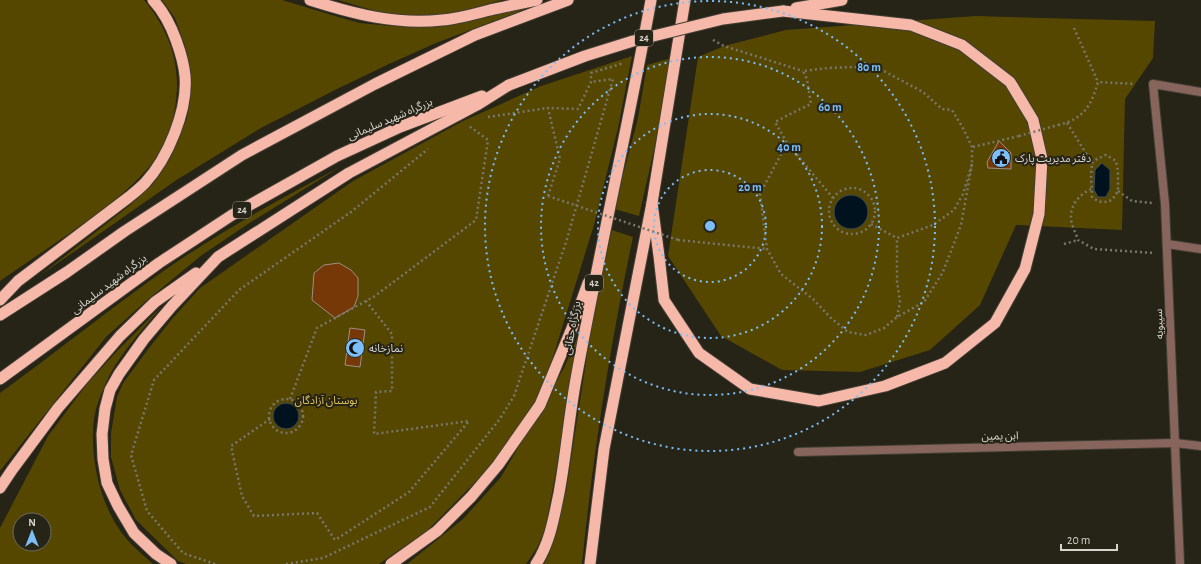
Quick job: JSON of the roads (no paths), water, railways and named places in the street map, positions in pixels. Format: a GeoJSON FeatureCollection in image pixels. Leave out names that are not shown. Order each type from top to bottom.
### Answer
{"type":"FeatureCollection","features":[{"type":"Feature","properties":{"kind":"highway"},"geometry":{"type":"LineString","coordinates":[[0,300],[18,281],[129,197],[146,182],[165,154],[177,126],[183,101],[185,76],[180,51],[171,28],[153,0]]}},
{"type":"Feature","properties":{"kind":"highway"},"geometry":{"type":"LineString","coordinates":[[310,0],[382,19],[420,22],[468,16],[537,0]]}},
{"type":"Feature","properties":{"kind":"highway"},"geometry":{"type":"LineString","coordinates":[[0,315],[242,155],[375,84],[475,36],[568,0]]}},
{"type":"Feature","properties":{"kind":"highway","name":"بزرگراه حقانی"},"geometry":{"type":"LineString","coordinates":[[536,564],[545,547],[553,520],[564,460],[574,389],[601,248],[640,63],[651,0]]}},
{"type":"Feature","properties":{"kind":"highway"},"geometry":{"type":"LineString","coordinates":[[590,564],[604,449],[652,203],[685,0]]}},
{"type":"Feature","properties":{"kind":"highway","name":"بزرگراه شهید سلیمانی"},"geometry":{"type":"LineString","coordinates":[[0,379],[159,263],[232,216],[337,156],[400,127],[585,56],[633,41],[723,19],[842,0]]}},
{"type":"Feature","properties":{"kind":"highway"},"geometry":{"type":"LineString","coordinates":[[652,203],[664,300],[699,353],[750,389],[819,401],[885,386],[945,363],[995,323],[1025,269],[1039,214],[1042,159],[1033,120],[1010,82],[962,45],[911,25],[783,10]]}},
{"type":"Feature","properties":{"kind":"highway"},"geometry":{"type":"LineString","coordinates":[[0,488],[58,408],[120,336],[155,302],[218,257],[349,173],[477,105],[509,85]]}},
{"type":"Feature","properties":{"kind":"highway"},"geometry":{"type":"LineString","coordinates":[[391,564],[437,531],[471,497],[498,465],[540,405],[572,328],[601,248]]}},
{"type":"Feature","properties":{"kind":"highway"},"geometry":{"type":"LineString","coordinates":[[171,564],[156,554],[134,533],[118,506],[107,483],[103,459],[102,434],[105,409],[110,390],[119,374],[144,339],[172,306],[218,257]]}},
{"type":"Feature","properties":{"kind":"street","name":"سیبویه"},"geometry":{"type":"LineString","coordinates":[[1180,564],[1165,204],[1153,84],[1201,92]]}},
{"type":"Feature","properties":{"kind":"street"},"geometry":{"type":"LineString","coordinates":[[1167,244],[1201,249]]}},
{"type":"Feature","properties":{"kind":"street","name":"ابن یمین"},"geometry":{"type":"LineString","coordinates":[[798,452],[1175,443],[1201,446]]}},
{"type":"Feature","properties":{"kind":"water"},"geometry":{"type":"Polygon","coordinates":[[[1102,163],[1110,170],[1110,189],[1106,197],[1098,197],[1094,190],[1095,170],[1102,163]]]}},
{"type":"Feature","properties":{"kind":"water"},"geometry":{"type":"Polygon","coordinates":[[[848,195],[854,195],[858,196],[865,202],[868,212],[867,219],[861,226],[854,229],[848,229],[844,228],[837,222],[834,215],[834,209],[835,205],[841,198],[848,195]]]}},
{"type":"Feature","properties":{"kind":"water"},"geometry":{"type":"Polygon","coordinates":[[[286,403],[295,407],[299,416],[295,425],[286,429],[277,425],[273,416],[277,407],[286,403]]]}},
{"type":"Feature","properties":{"kind":"place","name":"دفتر مدیریت پارک"},"geometry":{"type":"Point","coordinates":[1001,158]}},
{"type":"Feature","properties":{"kind":"place","name":"نمازخانه"},"geometry":{"type":"Point","coordinates":[355,348]}},
{"type":"Feature","properties":{"kind":"park label","name":"بوستان آزادگان"},"geometry":{"type":"Point","coordinates":[326,400]}}]}
